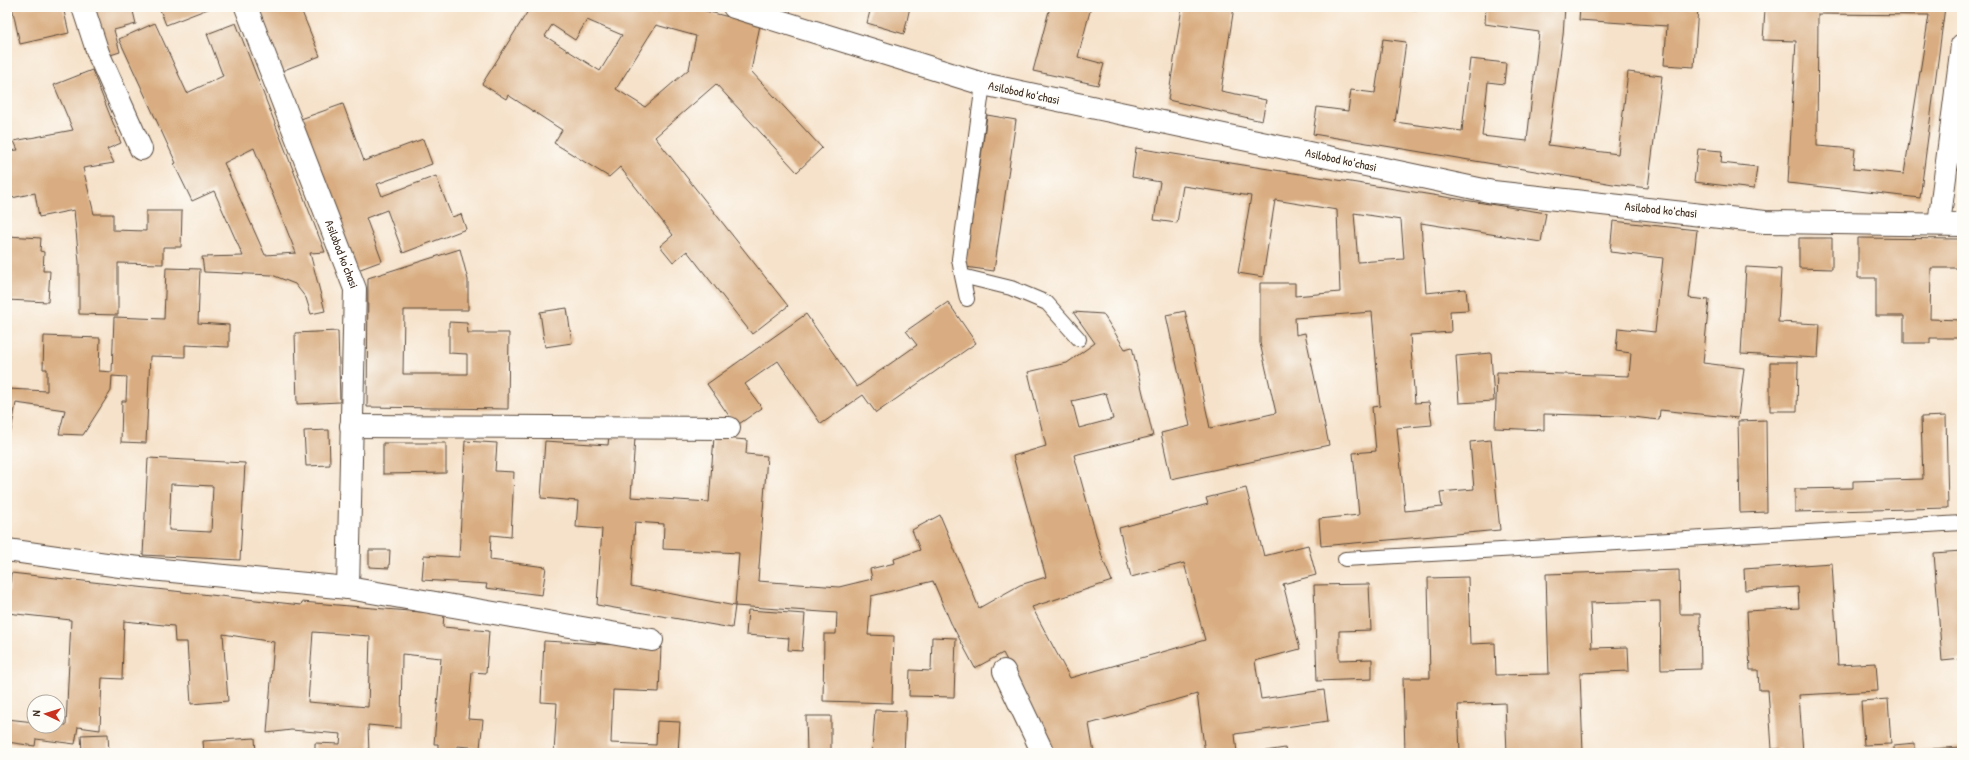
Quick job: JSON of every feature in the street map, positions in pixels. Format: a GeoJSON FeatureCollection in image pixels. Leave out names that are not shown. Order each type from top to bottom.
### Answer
{"type":"FeatureCollection","features":[{"type":"Feature","properties":{"kind":"street"},"geometry":{"type":"LineString","coordinates":[[83,7],[98,53],[141,149]]}},
{"type":"Feature","properties":{"kind":"street","name":"Asilobod ko'chasi"},"geometry":{"type":"LineString","coordinates":[[246,7],[355,289],[348,588]]}},
{"type":"Feature","properties":{"kind":"street","name":"Asilobod koʻchasi"},"geometry":{"type":"LineString","coordinates":[[734,7],[983,84],[1492,192],[1765,222],[1962,225]]}},
{"type":"Feature","properties":{"kind":"street"},"geometry":{"type":"LineString","coordinates":[[1939,224],[1962,45]]}},
{"type":"Feature","properties":{"kind":"street"},"geometry":{"type":"LineString","coordinates":[[351,426],[728,428]]}},
{"type":"Feature","properties":{"kind":"street"},"geometry":{"type":"LineString","coordinates":[[7,550],[120,566],[348,588],[652,640]]}},
{"type":"Feature","properties":{"kind":"street"},"geometry":{"type":"LineString","coordinates":[[1004,671],[1043,753]]}},
{"type":"Feature","properties":{"kind":"lane"},"geometry":{"type":"LineString","coordinates":[[967,299],[960,259],[983,84]]}},
{"type":"Feature","properties":{"kind":"lane"},"geometry":{"type":"LineString","coordinates":[[962,276],[1011,288],[1048,303],[1080,339]]}},
{"type":"Feature","properties":{"kind":"lane"},"geometry":{"type":"LineString","coordinates":[[1345,559],[1962,523]]}},
{"type":"Feature","properties":{"kind":"building"},"geometry":{"type":"Polygon","coordinates":[[[12,7],[63,7],[69,33],[20,44],[12,7]]]}},
{"type":"Feature","properties":{"kind":"building"},"geometry":{"type":"Polygon","coordinates":[[[91,7],[132,7],[136,24],[114,30],[120,52],[104,57],[91,7]]]}},
{"type":"Feature","properties":{"kind":"building"},"geometry":{"type":"Polygon","coordinates":[[[159,7],[213,7],[166,25],[159,7]]]}},
{"type":"Feature","properties":{"kind":"building"},"geometry":{"type":"Polygon","coordinates":[[[253,7],[300,7],[320,56],[279,72],[253,7]]]}},
{"type":"Feature","properties":{"kind":"building"},"geometry":{"type":"Polygon","coordinates":[[[517,7],[635,7],[639,9],[641,7],[690,7],[760,25],[751,71],[822,148],[797,172],[716,84],[655,137],[788,306],[752,334],[687,251],[673,262],[660,246],[673,235],[620,167],[609,177],[554,143],[562,130],[508,95],[506,99],[482,84],[528,11],[517,7]],[[587,20],[575,40],[552,25],[545,36],[600,71],[622,35],[587,20]],[[656,25],[616,89],[645,107],[689,69],[696,36],[656,25]]]}},
{"type":"Feature","properties":{"kind":"building"},"geometry":{"type":"Polygon","coordinates":[[[871,7],[910,7],[904,34],[867,23],[871,7]]]}},
{"type":"Feature","properties":{"kind":"building"},"geometry":{"type":"Polygon","coordinates":[[[1050,7],[1091,7],[1078,57],[1104,64],[1098,85],[1033,71],[1050,7]]]}},
{"type":"Feature","properties":{"kind":"building"},"geometry":{"type":"Polygon","coordinates":[[[1182,7],[1234,7],[1221,91],[1266,100],[1262,121],[1168,100],[1182,7]]]}},
{"type":"Feature","properties":{"kind":"building"},"geometry":{"type":"Polygon","coordinates":[[[1382,7],[1433,7],[1433,10],[1382,9],[1382,7]]]}},
{"type":"Feature","properties":{"kind":"building"},"geometry":{"type":"Polygon","coordinates":[[[1486,7],[1565,7],[1563,35],[1548,145],[1618,154],[1628,72],[1662,76],[1648,188],[1613,184],[1313,134],[1317,107],[1348,111],[1351,90],[1375,93],[1383,39],[1406,42],[1395,122],[1462,131],[1470,59],[1506,63],[1504,84],[1488,82],[1482,136],[1527,141],[1539,32],[1485,24],[1486,7]]]}},
{"type":"Feature","properties":{"kind":"building"},"geometry":{"type":"Polygon","coordinates":[[[1580,7],[1698,7],[1694,67],[1664,65],[1667,26],[1579,20],[1580,7]]]}},
{"type":"Feature","properties":{"kind":"building"},"geometry":{"type":"Polygon","coordinates":[[[1745,7],[1945,7],[1920,198],[1788,183],[1796,41],[1763,40],[1765,9],[1745,7]],[[1818,14],[1817,146],[1855,149],[1853,169],[1904,174],[1929,15],[1818,14]]]}},
{"type":"Feature","properties":{"kind":"building"},"geometry":{"type":"Polygon","coordinates":[[[155,23],[187,93],[223,76],[207,34],[236,23],[325,252],[310,253],[325,311],[311,314],[306,298],[295,284],[272,275],[204,272],[202,257],[243,256],[214,191],[192,201],[174,164],[176,163],[119,39],[155,23]],[[254,148],[224,163],[265,255],[296,253],[254,148]]]}},
{"type":"Feature","properties":{"kind":"building"},"geometry":{"type":"Polygon","coordinates":[[[92,70],[121,143],[107,149],[114,163],[83,168],[94,214],[113,214],[113,230],[146,231],[146,211],[182,211],[181,247],[163,247],[163,264],[118,263],[118,315],[79,314],[79,262],[74,210],[39,217],[35,193],[7,199],[7,151],[18,150],[14,141],[73,130],[54,85],[92,70]]]}},
{"type":"Feature","properties":{"kind":"building"},"geometry":{"type":"Polygon","coordinates":[[[343,104],[364,161],[423,139],[432,164],[377,184],[382,196],[436,176],[452,217],[461,214],[466,229],[403,253],[387,210],[366,218],[382,261],[355,271],[298,120],[343,104]]]}},
{"type":"Feature","properties":{"kind":"building"},"geometry":{"type":"Polygon","coordinates":[[[987,115],[1016,120],[994,271],[965,267],[987,115]]]}},
{"type":"Feature","properties":{"kind":"building"},"geometry":{"type":"Polygon","coordinates":[[[1136,148],[1546,213],[1541,242],[1421,223],[1426,293],[1466,289],[1468,310],[1450,311],[1451,332],[1410,335],[1415,403],[1429,402],[1432,425],[1397,428],[1405,511],[1442,507],[1440,492],[1474,489],[1470,442],[1491,440],[1500,530],[1321,546],[1319,519],[1359,515],[1353,453],[1376,451],[1372,407],[1380,406],[1372,312],[1295,318],[1296,335],[1305,333],[1329,445],[1171,479],[1161,433],[1190,426],[1166,315],[1185,311],[1210,428],[1276,413],[1260,343],[1260,283],[1295,283],[1295,296],[1340,292],[1337,210],[1275,200],[1263,277],[1238,273],[1251,196],[1183,186],[1177,223],[1154,220],[1160,182],[1132,177],[1136,148]],[[1354,213],[1358,262],[1404,259],[1401,220],[1354,213]]]}},
{"type":"Feature","properties":{"kind":"building"},"geometry":{"type":"Polygon","coordinates":[[[1698,149],[1722,151],[1721,163],[1757,167],[1754,189],[1694,182],[1698,149]]]}},
{"type":"Feature","properties":{"kind":"building"},"geometry":{"type":"Polygon","coordinates":[[[1961,181],[1962,207],[1958,207],[1961,181]]]}},
{"type":"Feature","properties":{"kind":"building"},"geometry":{"type":"Polygon","coordinates":[[[1613,221],[1697,230],[1689,298],[1709,300],[1703,363],[1744,368],[1738,418],[1660,410],[1659,420],[1624,416],[1544,414],[1544,430],[1495,428],[1497,372],[1629,376],[1631,353],[1616,351],[1618,328],[1655,332],[1663,258],[1610,252],[1613,221]]]}},
{"type":"Feature","properties":{"kind":"building"},"geometry":{"type":"Polygon","coordinates":[[[7,236],[41,238],[40,251],[44,252],[43,271],[50,271],[48,302],[7,300],[7,236]]]}},
{"type":"Feature","properties":{"kind":"building"},"geometry":{"type":"Polygon","coordinates":[[[1799,238],[1832,238],[1832,269],[1799,268],[1799,238]]]}},
{"type":"Feature","properties":{"kind":"building"},"geometry":{"type":"Polygon","coordinates":[[[1858,238],[1962,239],[1962,268],[1931,268],[1930,319],[1962,320],[1962,338],[1930,338],[1930,343],[1904,343],[1904,316],[1876,316],[1876,278],[1858,278],[1858,238]]]}},
{"type":"Feature","properties":{"kind":"building"},"geometry":{"type":"Polygon","coordinates":[[[460,249],[468,280],[468,310],[404,310],[403,374],[467,374],[467,354],[449,353],[449,322],[467,323],[468,333],[509,333],[508,409],[367,407],[368,278],[460,249]]]}},
{"type":"Feature","properties":{"kind":"building"},"geometry":{"type":"Polygon","coordinates":[[[1746,267],[1781,269],[1778,322],[1820,324],[1818,358],[1741,354],[1746,267]]]}},
{"type":"Feature","properties":{"kind":"building"},"geometry":{"type":"Polygon","coordinates":[[[166,268],[200,269],[198,323],[229,325],[229,347],[185,345],[185,357],[150,356],[146,443],[121,442],[122,401],[126,401],[127,377],[112,376],[111,391],[83,435],[59,434],[65,410],[16,403],[11,431],[7,430],[8,389],[47,391],[47,369],[43,369],[44,336],[100,338],[99,371],[112,372],[114,317],[164,319],[166,268]]]}},
{"type":"Feature","properties":{"kind":"building"},"geometry":{"type":"Polygon","coordinates":[[[948,302],[976,343],[876,413],[863,395],[821,424],[778,361],[745,384],[762,408],[736,426],[707,384],[806,314],[857,387],[917,345],[906,331],[948,302]]]}},
{"type":"Feature","properties":{"kind":"building"},"geometry":{"type":"Polygon","coordinates":[[[567,308],[572,343],[545,347],[540,312],[567,308]]]}},
{"type":"Feature","properties":{"kind":"building"},"geometry":{"type":"Polygon","coordinates":[[[1073,312],[1103,314],[1125,349],[1132,347],[1153,436],[1074,455],[1103,560],[1112,581],[1032,607],[1070,678],[1205,640],[1184,563],[1131,577],[1119,528],[1208,504],[1206,498],[1246,488],[1264,556],[1308,545],[1316,575],[1283,584],[1300,649],[1255,661],[1261,699],[1324,690],[1328,721],[1235,734],[1237,753],[1205,753],[1197,694],[1089,724],[1094,753],[1051,753],[1047,736],[1003,653],[975,668],[951,623],[933,581],[871,596],[868,635],[894,636],[892,703],[823,701],[824,634],[836,634],[837,613],[735,606],[732,628],[597,605],[602,529],[576,527],[578,501],[541,498],[545,441],[608,445],[609,436],[635,438],[631,497],[709,502],[714,437],[747,440],[746,454],[767,456],[758,581],[839,587],[872,579],[870,569],[895,563],[894,559],[920,550],[912,530],[940,515],[979,608],[1020,585],[1046,577],[1013,456],[1046,446],[1028,372],[1067,363],[1095,343],[1073,312]],[[1106,393],[1072,401],[1079,428],[1113,419],[1106,393]],[[635,522],[631,586],[735,606],[739,553],[663,549],[664,524],[635,522]]]}},
{"type":"Feature","properties":{"kind":"building"},"geometry":{"type":"Polygon","coordinates":[[[338,331],[340,402],[297,404],[295,333],[338,331]]]}},
{"type":"Feature","properties":{"kind":"building"},"geometry":{"type":"Polygon","coordinates":[[[1491,353],[1494,401],[1459,403],[1456,356],[1491,353]]]}},
{"type":"Feature","properties":{"kind":"building"},"geometry":{"type":"Polygon","coordinates":[[[1770,362],[1798,362],[1797,411],[1770,411],[1770,362]]]}},
{"type":"Feature","properties":{"kind":"building"},"geometry":{"type":"Polygon","coordinates":[[[1946,416],[1948,508],[1795,512],[1795,489],[1853,488],[1853,481],[1923,479],[1921,417],[1946,416]]]}},
{"type":"Feature","properties":{"kind":"building"},"geometry":{"type":"Polygon","coordinates":[[[1766,420],[1767,512],[1740,513],[1738,421],[1766,420]]]}},
{"type":"Feature","properties":{"kind":"building"},"geometry":{"type":"Polygon","coordinates":[[[329,430],[330,465],[306,466],[304,431],[329,430]]]}},
{"type":"Feature","properties":{"kind":"building"},"geometry":{"type":"Polygon","coordinates":[[[465,441],[497,443],[495,471],[514,472],[511,537],[491,535],[490,560],[546,567],[542,595],[486,588],[487,584],[422,580],[424,555],[459,557],[465,441]]]}},
{"type":"Feature","properties":{"kind":"building"},"geometry":{"type":"Polygon","coordinates":[[[383,443],[446,443],[446,473],[383,474],[383,443]]]}},
{"type":"Feature","properties":{"kind":"building"},"geometry":{"type":"Polygon","coordinates":[[[148,458],[245,463],[240,560],[143,555],[148,458]],[[171,484],[169,530],[211,532],[213,486],[171,484]]]}},
{"type":"Feature","properties":{"kind":"building"},"geometry":{"type":"Polygon","coordinates":[[[369,550],[390,550],[389,568],[369,567],[369,550]]]}},
{"type":"Feature","properties":{"kind":"building"},"geometry":{"type":"Polygon","coordinates":[[[1962,551],[1962,659],[1942,661],[1934,553],[1962,551]]]}},
{"type":"Feature","properties":{"kind":"building"},"geometry":{"type":"Polygon","coordinates":[[[1832,563],[1838,665],[1876,663],[1878,691],[1799,695],[1803,753],[1780,753],[1780,749],[1772,749],[1768,690],[1759,690],[1758,670],[1750,670],[1747,611],[1799,608],[1798,587],[1745,590],[1744,569],[1832,563]]]}},
{"type":"Feature","properties":{"kind":"building"},"geometry":{"type":"Polygon","coordinates":[[[1679,570],[1680,614],[1700,614],[1701,669],[1661,670],[1660,601],[1590,603],[1592,648],[1628,647],[1629,671],[1580,673],[1583,753],[1507,753],[1505,703],[1458,705],[1460,753],[1405,753],[1403,678],[1430,678],[1428,578],[1468,577],[1470,644],[1495,643],[1496,675],[1549,674],[1546,574],[1679,570]]]}},
{"type":"Feature","properties":{"kind":"building"},"geometry":{"type":"Polygon","coordinates":[[[11,573],[301,605],[302,602],[444,614],[443,627],[489,631],[486,673],[472,672],[468,719],[483,720],[480,748],[457,746],[457,753],[438,753],[438,744],[434,744],[441,658],[402,654],[401,728],[368,725],[369,753],[315,753],[315,743],[340,744],[341,734],[291,730],[267,733],[274,642],[223,634],[228,701],[191,704],[187,642],[175,642],[174,626],[124,621],[122,679],[102,678],[100,730],[78,727],[75,744],[36,739],[35,746],[7,742],[7,719],[26,721],[26,734],[66,734],[71,620],[7,613],[11,573]],[[313,632],[308,702],[368,707],[370,636],[313,632]]]}},
{"type":"Feature","properties":{"kind":"building"},"geometry":{"type":"Polygon","coordinates":[[[1369,584],[1371,630],[1339,631],[1339,660],[1372,659],[1372,679],[1317,681],[1314,585],[1369,584]]]}},
{"type":"Feature","properties":{"kind":"building"},"geometry":{"type":"Polygon","coordinates":[[[748,610],[805,614],[802,651],[788,650],[789,638],[746,635],[748,610]]]}},
{"type":"Feature","properties":{"kind":"building"},"geometry":{"type":"Polygon","coordinates":[[[932,637],[956,638],[954,697],[909,696],[910,670],[931,671],[932,637]]]}},
{"type":"Feature","properties":{"kind":"building"},"geometry":{"type":"Polygon","coordinates":[[[544,641],[661,647],[659,692],[613,690],[611,743],[656,745],[657,721],[680,722],[678,753],[554,753],[557,703],[541,702],[544,641]]]}},
{"type":"Feature","properties":{"kind":"building"},"geometry":{"type":"Polygon","coordinates":[[[1888,699],[1891,744],[1864,745],[1861,701],[1888,699]]]}},
{"type":"Feature","properties":{"kind":"building"},"geometry":{"type":"Polygon","coordinates":[[[875,710],[906,711],[904,753],[872,753],[875,710]]]}},
{"type":"Feature","properties":{"kind":"building"},"geometry":{"type":"Polygon","coordinates":[[[806,716],[831,716],[831,753],[807,753],[806,716]]]}},
{"type":"Feature","properties":{"kind":"building"},"geometry":{"type":"Polygon","coordinates":[[[108,734],[109,753],[82,753],[81,735],[108,734]]]}},
{"type":"Feature","properties":{"kind":"building"},"geometry":{"type":"Polygon","coordinates":[[[255,738],[256,753],[204,753],[203,741],[255,738]]]}},
{"type":"Feature","properties":{"kind":"building"},"geometry":{"type":"Polygon","coordinates":[[[1915,743],[1915,750],[1962,747],[1962,753],[1894,753],[1894,745],[1915,743]]]}},
{"type":"Feature","properties":{"kind":"building"},"geometry":{"type":"Polygon","coordinates":[[[1285,748],[1286,753],[1259,753],[1259,752],[1285,748]]]}}]}
